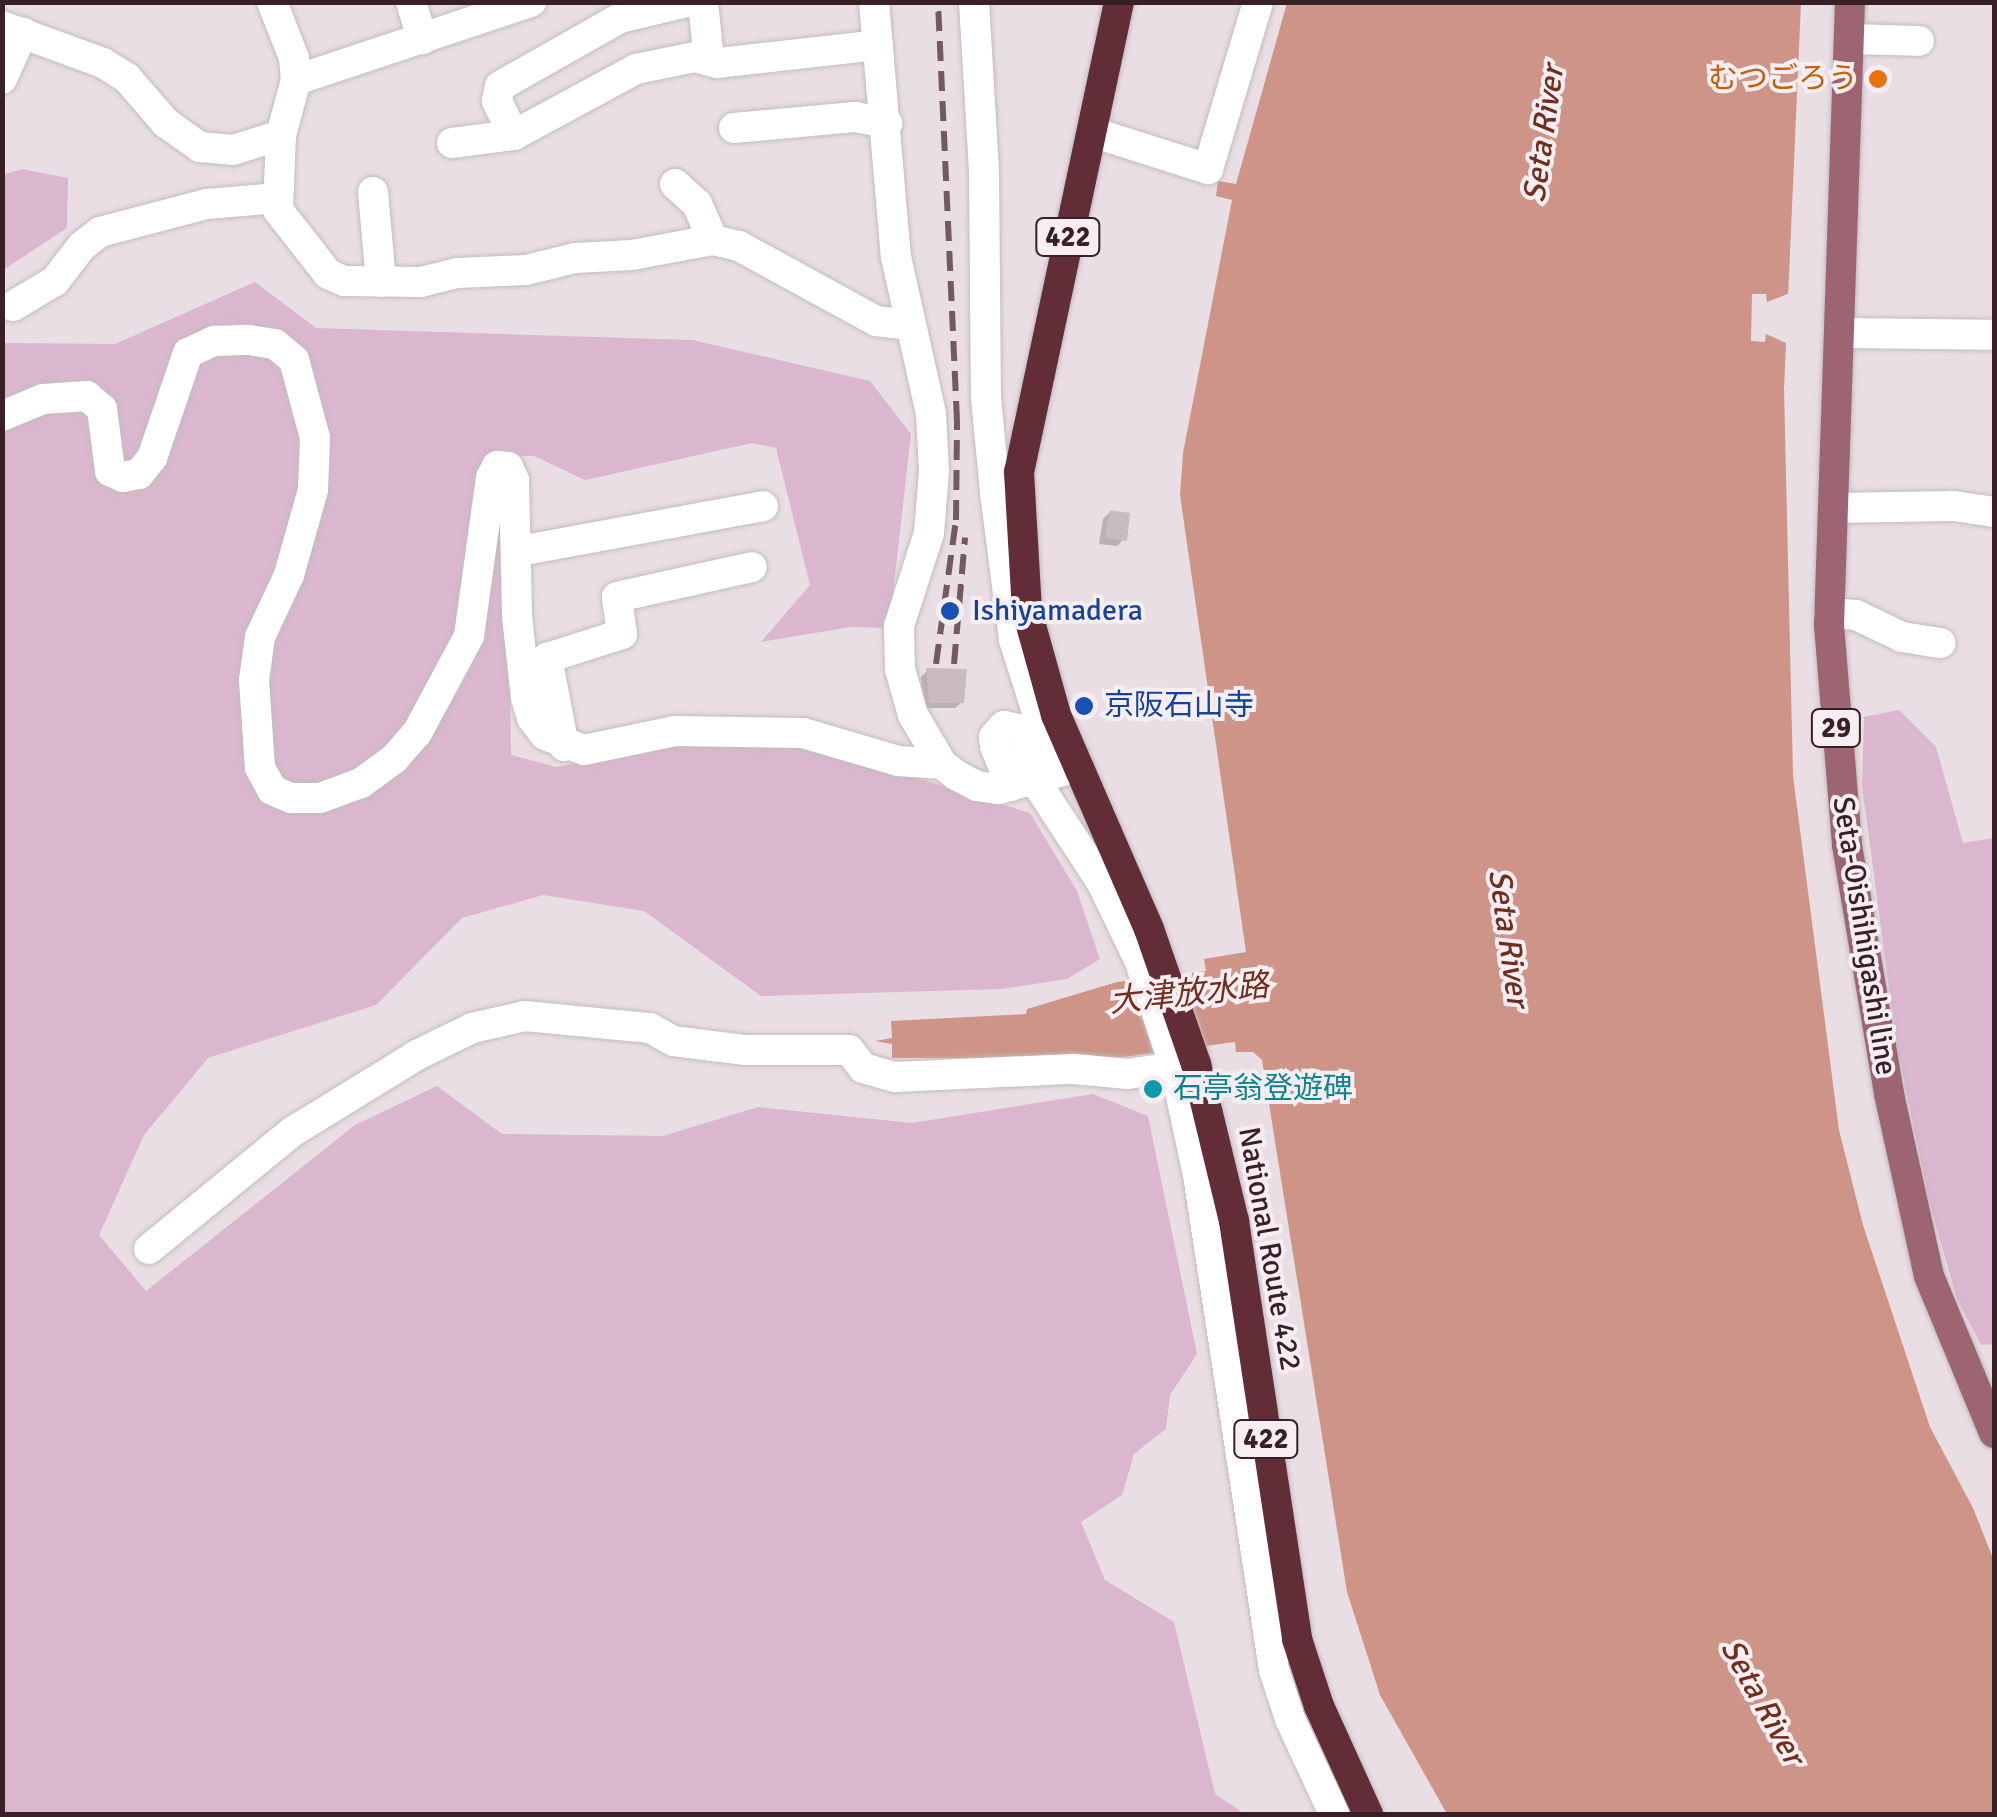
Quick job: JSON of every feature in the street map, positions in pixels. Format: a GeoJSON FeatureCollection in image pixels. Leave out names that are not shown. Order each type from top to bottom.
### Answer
{"type":"FeatureCollection","features":[{"type":"Feature","properties":{"kind":"highway","name":"National Route 422"},"geometry":{"type":"LineString","coordinates":[[1119,2],[1019,472],[1027,611],[1042,669],[1045,776],[1128,880],[1165,972],[1234,1221],[1271,1568],[1308,1675],[1368,1814]]}},
{"type":"Feature","properties":{"kind":"main road","name":"Seta-Oishihigashi line"},"geometry":{"type":"LineString","coordinates":[[1850,2],[1830,613],[1847,845],[1902,1162],[1929,1276],[1994,1433]]}},
{"type":"Feature","properties":{"kind":"street"},"geometry":{"type":"LineString","coordinates":[[272,2],[294,58],[296,80],[281,135],[278,210],[328,274],[344,281],[421,282],[457,273],[526,270],[575,258],[632,255],[714,240],[739,246],[876,321],[910,325]]}},
{"type":"Feature","properties":{"kind":"street"},"geometry":{"type":"LineString","coordinates":[[411,2],[422,38]]}},
{"type":"Feature","properties":{"kind":"street"},"geometry":{"type":"LineString","coordinates":[[296,80],[531,2]]}},
{"type":"Feature","properties":{"kind":"street"},"geometry":{"type":"LineString","coordinates":[[514,134],[497,101],[500,86],[620,18],[687,2]]}},
{"type":"Feature","properties":{"kind":"street"},"geometry":{"type":"LineString","coordinates":[[704,2],[710,61]]}},
{"type":"Feature","properties":{"kind":"street"},"geometry":{"type":"LineString","coordinates":[[874,2],[896,257],[931,414],[934,471],[929,533],[899,626],[900,669],[913,715],[942,764],[977,786],[1045,776]]}},
{"type":"Feature","properties":{"kind":"street"},"geometry":{"type":"LineString","coordinates":[[149,1249],[292,1132],[323,1112],[417,1055],[472,1028],[525,1016],[650,1028],[673,1042],[744,1050],[849,1050],[863,1068],[895,1077],[1074,1068],[1128,1074],[1188,1062],[1102,883],[1045,776],[1006,603],[986,397],[988,363],[974,2]]}},
{"type":"Feature","properties":{"kind":"street"},"geometry":{"type":"LineString","coordinates":[[1092,132],[1208,169],[1258,2]]}},
{"type":"Feature","properties":{"kind":"street"},"geometry":{"type":"LineString","coordinates":[[2,79],[13,29],[104,63],[127,78],[166,123],[200,147],[234,150],[281,135]]}},
{"type":"Feature","properties":{"kind":"street"},"geometry":{"type":"LineString","coordinates":[[1849,39],[1920,41]]}},
{"type":"Feature","properties":{"kind":"street"},"geometry":{"type":"LineString","coordinates":[[452,144],[514,134],[636,69],[696,57],[710,61],[878,44]]}},
{"type":"Feature","properties":{"kind":"street"},"geometry":{"type":"LineString","coordinates":[[734,128],[855,117],[887,122]]}},
{"type":"Feature","properties":{"kind":"street"},"geometry":{"type":"LineString","coordinates":[[676,184],[697,204],[714,240]]}},
{"type":"Feature","properties":{"kind":"street"},"geometry":{"type":"LineString","coordinates":[[373,192],[381,282]]}},
{"type":"Feature","properties":{"kind":"street"},"geometry":{"type":"LineString","coordinates":[[13,306],[56,281],[82,246],[100,232],[190,208],[278,198]]}},
{"type":"Feature","properties":{"kind":"street"},"geometry":{"type":"LineString","coordinates":[[1839,333],[1994,335]]}},
{"type":"Feature","properties":{"kind":"street"},"geometry":{"type":"LineString","coordinates":[[2,416],[43,400],[87,396],[102,409],[110,471],[124,477],[140,474],[152,458],[188,353],[214,341],[275,344],[294,360],[314,438],[313,490],[289,575],[260,636],[254,680],[260,768],[272,790],[291,798],[320,798],[361,783],[394,759],[417,733],[469,636],[491,478],[496,466],[508,467],[514,480],[518,616],[526,698],[538,726],[564,746],[584,750],[676,731],[802,733],[898,761],[942,764]]}},
{"type":"Feature","properties":{"kind":"street"},"geometry":{"type":"LineString","coordinates":[[988,363],[1019,472]]}},
{"type":"Feature","properties":{"kind":"street"},"geometry":{"type":"LineString","coordinates":[[519,551],[763,506]]}},
{"type":"Feature","properties":{"kind":"street"},"geometry":{"type":"LineString","coordinates":[[1833,508],[1954,506],[1994,512]]}},
{"type":"Feature","properties":{"kind":"street"},"geometry":{"type":"LineString","coordinates":[[564,746],[547,658],[622,634],[617,597],[752,568]]}},
{"type":"Feature","properties":{"kind":"street"},"geometry":{"type":"LineString","coordinates":[[1830,613],[1856,615],[1902,637],[1941,643]]}},
{"type":"Feature","properties":{"kind":"street"},"geometry":{"type":"LineString","coordinates":[[1271,1568],[1274,1670],[1290,1719],[1334,1814]]}},
{"type":"Feature","properties":{"kind":"shaded area"},"geometry":{"type":"Polygon","coordinates":[[[22,169],[68,178],[67,228],[3,270],[3,175],[22,169]]]}},
{"type":"Feature","properties":{"kind":"shaded area"},"geometry":{"type":"Polygon","coordinates":[[[255,282],[316,328],[692,340],[870,381],[911,434],[889,628],[851,627],[761,642],[810,585],[776,448],[752,443],[585,480],[534,456],[507,456],[511,755],[557,767],[659,747],[804,743],[1030,813],[1077,891],[1100,959],[1067,979],[1001,989],[761,996],[644,911],[543,895],[462,918],[376,1005],[208,1058],[144,1135],[99,1235],[146,1291],[355,1125],[437,1086],[502,1134],[663,1136],[758,1107],[912,1123],[1093,1094],[1148,1116],[1197,1354],[1170,1395],[1166,1429],[1134,1454],[1122,1495],[1081,1522],[1105,1580],[1174,1622],[1215,1794],[1245,1814],[3,1814],[3,343],[115,344],[255,282]]]}},
{"type":"Feature","properties":{"kind":"shaded area"},"geometry":{"type":"Polygon","coordinates":[[[1899,710],[1936,747],[1963,843],[1994,838],[1994,1344],[1981,1345],[1957,1299],[1929,1201],[1897,1047],[1862,786],[1864,717],[1899,710]]]}},
{"type":"Feature","properties":{"kind":"water"},"geometry":{"type":"Polygon","coordinates":[[[1287,3],[1801,3],[1784,389],[1793,776],[1839,1130],[1863,1225],[1930,1427],[1973,1508],[1994,1561],[1994,1814],[1447,1814],[1380,1695],[1347,1592],[1262,1060],[1253,1052],[1236,1052],[1235,1042],[1116,1058],[892,1058],[892,1044],[875,1041],[892,1038],[891,1021],[1026,1014],[1027,1009],[1117,982],[1206,971],[1204,959],[1246,952],[1180,495],[1183,453],[1232,200],[1216,196],[1218,181],[1236,184],[1287,3]]]}},
{"type":"Feature","properties":{"kind":"pier"},"geometry":{"type":"Polygon","coordinates":[[[1790,293],[1788,344],[1766,334],[1765,342],[1751,341],[1752,294],[1766,294],[1767,302],[1790,293]]]}},
{"type":"Feature","properties":{"kind":"building"},"geometry":{"type":"Polygon","coordinates":[[[1110,510],[1130,513],[1127,541],[1105,538],[1110,510]]]}},
{"type":"Feature","properties":{"kind":"building"},"geometry":{"type":"Polygon","coordinates":[[[926,668],[967,669],[964,703],[929,703],[926,668]]]}},
{"type":"Feature","properties":{"kind":"railway"},"geometry":{"type":"LineString","coordinates":[[936,664],[956,520],[957,421],[938,2]]}},
{"type":"Feature","properties":{"kind":"railway"},"geometry":{"type":"LineString","coordinates":[[954,664],[965,537]]}},
{"type":"Feature","properties":{"kind":"place","name":"むつごろう"},"geometry":{"type":"Point","coordinates":[1878,79]}},
{"type":"Feature","properties":{"kind":"place","name":"Ishiyamadera"},"geometry":{"type":"Point","coordinates":[950,611]}},
{"type":"Feature","properties":{"kind":"place","name":"京阪石山寺"},"geometry":{"type":"Point","coordinates":[1084,706]}},
{"type":"Feature","properties":{"kind":"place","name":"石亭翁登遊碑"},"geometry":{"type":"Point","coordinates":[1153,1089]}},
{"type":"Feature","properties":{"kind":"water label","name":"Seta River"},"geometry":{"type":"Point","coordinates":[1544,134]}},
{"type":"Feature","properties":{"kind":"water label","name":"Seta River"},"geometry":{"type":"Point","coordinates":[1508,938]}},
{"type":"Feature","properties":{"kind":"water label","name":"大津放水路"},"geometry":{"type":"Point","coordinates":[1189,994]}},
{"type":"Feature","properties":{"kind":"water label","name":"Seta River"},"geometry":{"type":"Point","coordinates":[1762,1702]}}]}
